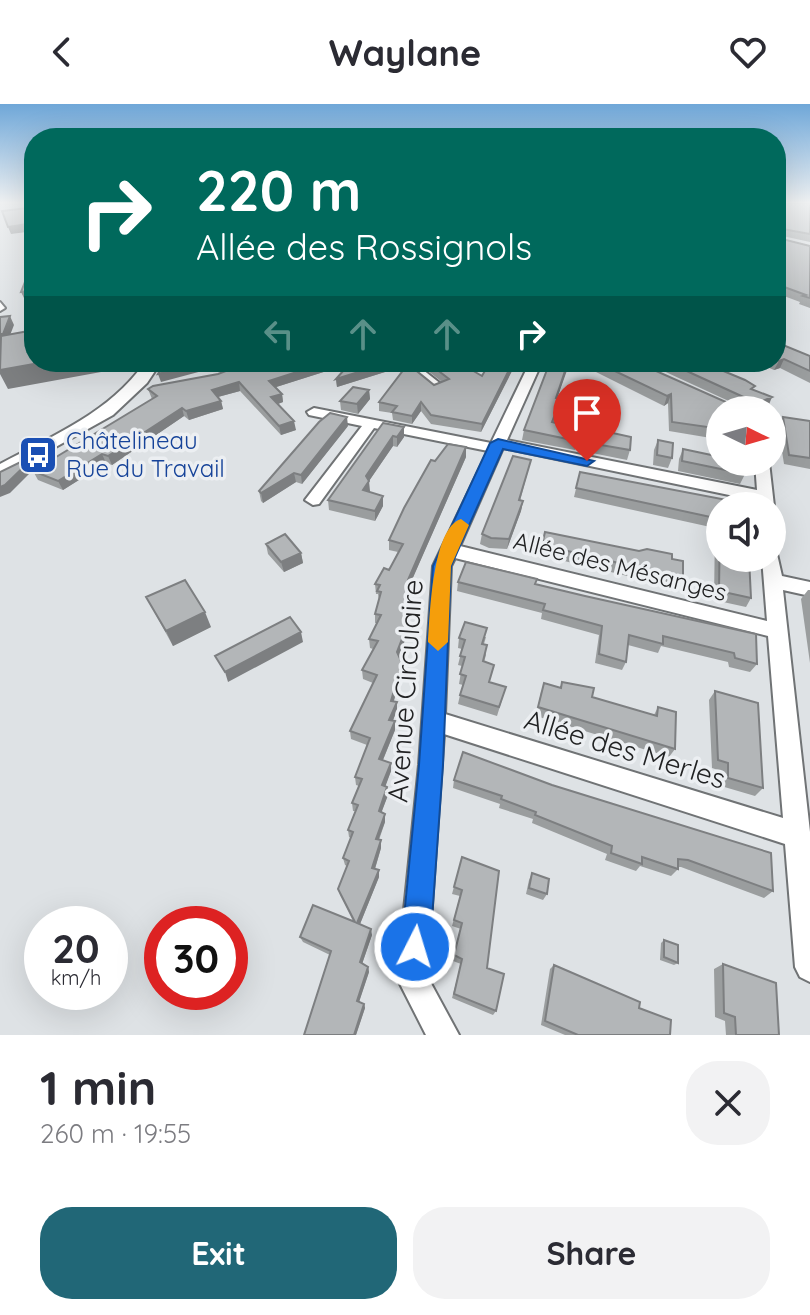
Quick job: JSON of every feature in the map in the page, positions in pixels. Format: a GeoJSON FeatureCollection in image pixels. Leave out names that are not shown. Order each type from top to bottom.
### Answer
{"type":"FeatureCollection","features":[{"type":"Feature","properties":{"kind":"main road"},"geometry":{"type":"LineString","coordinates":[[0,472],[144,390],[150,372]]}},
{"type":"Feature","properties":{"kind":"street"},"geometry":{"type":"LineString","coordinates":[[418,372],[440,388]]}},
{"type":"Feature","properties":{"kind":"street","name":"Avenue Circulaire"},"geometry":{"type":"LineString","coordinates":[[443,1035],[412,978],[434,721],[442,566],[531,372]]}},
{"type":"Feature","properties":{"kind":"street"},"geometry":{"type":"LineString","coordinates":[[314,412],[710,492]]}},
{"type":"Feature","properties":{"kind":"street"},"geometry":{"type":"LineString","coordinates":[[313,500],[371,423]]}},
{"type":"Feature","properties":{"kind":"street","name":"Allée des Mésanges"},"geometry":{"type":"LineString","coordinates":[[449,550],[778,631]]}},
{"type":"Feature","properties":{"kind":"street"},"geometry":{"type":"LineString","coordinates":[[772,572],[810,967]]}},
{"type":"Feature","properties":{"kind":"street"},"geometry":{"type":"LineString","coordinates":[[778,572],[810,589]]}},
{"type":"Feature","properties":{"kind":"street","name":"Allée des Merles"},"geometry":{"type":"LineString","coordinates":[[434,721],[798,835]]}},
{"type":"Feature","properties":{"kind":"building"},"geometry":{"type":"Polygon","coordinates":[[[786,246],[810,246],[810,298],[803,296],[806,295],[786,288],[786,246]]]}},
{"type":"Feature","properties":{"kind":"building"},"geometry":{"type":"Polygon","coordinates":[[[10,316],[3,334],[0,334],[0,317],[10,316]]]}},
{"type":"Feature","properties":{"kind":"building"},"geometry":{"type":"Polygon","coordinates":[[[24,332],[24,366],[0,370],[1,336],[24,332]]]}},
{"type":"Feature","properties":{"kind":"building"},"geometry":{"type":"Polygon","coordinates":[[[786,346],[810,356],[810,371],[786,360],[786,346]]]}},
{"type":"Feature","properties":{"kind":"building"},"geometry":{"type":"Polygon","coordinates":[[[297,372],[269,381],[282,394],[271,397],[294,421],[279,426],[239,382],[212,390],[221,401],[186,411],[182,408],[108,456],[102,454],[58,481],[33,471],[157,396],[148,389],[153,386],[218,374],[297,372]]]}},
{"type":"Feature","properties":{"kind":"building"},"geometry":{"type":"Polygon","coordinates":[[[342,372],[359,372],[336,379],[342,372]]]}},
{"type":"Feature","properties":{"kind":"building"},"geometry":{"type":"Polygon","coordinates":[[[402,372],[418,372],[434,385],[449,379],[440,372],[475,372],[482,376],[484,372],[508,372],[482,424],[431,415],[421,402],[412,416],[392,412],[397,406],[379,402],[402,372]]]}},
{"type":"Feature","properties":{"kind":"building"},"geometry":{"type":"Polygon","coordinates":[[[546,372],[565,372],[556,398],[561,399],[552,422],[581,429],[577,441],[524,430],[546,372]]]}},
{"type":"Feature","properties":{"kind":"building"},"geometry":{"type":"Polygon","coordinates":[[[617,372],[658,372],[712,396],[706,396],[706,427],[672,422],[671,394],[667,396],[617,372]]]}},
{"type":"Feature","properties":{"kind":"building"},"geometry":{"type":"Polygon","coordinates":[[[689,372],[726,372],[755,386],[751,389],[769,396],[741,396],[689,372]]]}},
{"type":"Feature","properties":{"kind":"building"},"geometry":{"type":"Polygon","coordinates":[[[353,387],[369,390],[357,404],[340,401],[353,387]]]}},
{"type":"Feature","properties":{"kind":"building"},"geometry":{"type":"Polygon","coordinates":[[[330,413],[347,417],[301,475],[294,473],[261,493],[259,491],[330,413]]]}},
{"type":"Feature","properties":{"kind":"building"},"geometry":{"type":"Polygon","coordinates":[[[786,417],[810,421],[810,458],[789,455],[786,417]]]}},
{"type":"Feature","properties":{"kind":"building"},"geometry":{"type":"Polygon","coordinates":[[[383,423],[404,427],[397,437],[393,436],[366,476],[369,481],[363,490],[383,496],[375,511],[328,500],[383,423]]]}},
{"type":"Feature","properties":{"kind":"building"},"geometry":{"type":"Polygon","coordinates":[[[590,428],[631,437],[630,450],[589,443],[590,428]]]}},
{"type":"Feature","properties":{"kind":"building"},"geometry":{"type":"Polygon","coordinates":[[[658,440],[673,443],[672,458],[657,455],[658,440]]]}},
{"type":"Feature","properties":{"kind":"building"},"geometry":{"type":"Polygon","coordinates":[[[448,444],[466,447],[408,580],[411,585],[405,598],[409,599],[404,610],[405,631],[397,652],[402,663],[391,701],[397,702],[389,720],[395,721],[379,759],[391,763],[382,785],[387,787],[379,811],[385,814],[376,839],[381,840],[372,868],[379,870],[357,923],[371,929],[360,962],[368,967],[357,1001],[364,1004],[354,1035],[304,1035],[331,951],[300,937],[313,905],[355,922],[338,889],[349,861],[343,858],[353,832],[348,830],[358,805],[352,803],[362,779],[355,777],[370,738],[350,731],[377,675],[362,670],[378,641],[369,639],[381,615],[375,614],[381,592],[377,591],[380,585],[375,584],[384,568],[389,570],[403,544],[389,540],[404,508],[431,460],[435,461],[448,444]]]}},
{"type":"Feature","properties":{"kind":"building"},"geometry":{"type":"Polygon","coordinates":[[[683,449],[706,454],[706,466],[682,461],[683,449]]]}},
{"type":"Feature","properties":{"kind":"building"},"geometry":{"type":"Polygon","coordinates":[[[37,454],[5,485],[0,487],[0,472],[37,454]]]}},
{"type":"Feature","properties":{"kind":"building"},"geometry":{"type":"Polygon","coordinates":[[[513,456],[531,460],[519,500],[523,501],[509,539],[491,538],[482,534],[513,456]]]}},
{"type":"Feature","properties":{"kind":"building"},"geometry":{"type":"Polygon","coordinates":[[[580,472],[706,496],[706,516],[576,488],[580,472]]]}},
{"type":"Feature","properties":{"kind":"building"},"geometry":{"type":"Polygon","coordinates":[[[545,532],[639,551],[647,549],[672,554],[672,559],[683,561],[683,578],[542,545],[545,532]]]}},
{"type":"Feature","properties":{"kind":"building"},"geometry":{"type":"Polygon","coordinates":[[[285,534],[301,553],[281,562],[266,544],[285,534]]]}},
{"type":"Feature","properties":{"kind":"building"},"geometry":{"type":"Polygon","coordinates":[[[466,562],[537,579],[535,584],[756,634],[757,664],[735,658],[734,653],[663,636],[663,644],[629,635],[626,662],[599,654],[602,626],[543,610],[545,604],[458,582],[466,562]]]}},
{"type":"Feature","properties":{"kind":"building"},"geometry":{"type":"Polygon","coordinates":[[[719,572],[750,572],[751,598],[719,591],[719,572]]]}},
{"type":"Feature","properties":{"kind":"building"},"geometry":{"type":"Polygon","coordinates":[[[185,580],[205,612],[166,631],[146,597],[185,580]]]}},
{"type":"Feature","properties":{"kind":"building"},"geometry":{"type":"Polygon","coordinates":[[[290,617],[301,632],[225,672],[215,656],[290,617]]]}},
{"type":"Feature","properties":{"kind":"building"},"geometry":{"type":"Polygon","coordinates":[[[465,622],[487,628],[482,644],[487,645],[483,661],[494,665],[489,682],[506,687],[499,707],[460,695],[466,676],[460,674],[465,657],[460,656],[465,640],[459,638],[465,622]]]}},
{"type":"Feature","properties":{"kind":"building"},"geometry":{"type":"Polygon","coordinates":[[[562,682],[594,688],[592,697],[657,716],[658,707],[676,712],[675,749],[538,707],[544,683],[561,688],[562,682]]]}},
{"type":"Feature","properties":{"kind":"building"},"geometry":{"type":"Polygon","coordinates":[[[715,691],[758,703],[763,788],[728,778],[728,763],[718,760],[715,691]]]}},
{"type":"Feature","properties":{"kind":"building"},"geometry":{"type":"Polygon","coordinates":[[[463,752],[552,785],[771,853],[773,891],[688,860],[678,859],[678,869],[642,857],[642,864],[611,853],[612,846],[535,815],[536,812],[501,799],[502,796],[454,780],[463,752]]]}},
{"type":"Feature","properties":{"kind":"building"},"geometry":{"type":"Polygon","coordinates":[[[462,857],[499,871],[487,968],[504,974],[496,1011],[454,994],[462,959],[454,955],[462,923],[454,920],[462,890],[454,887],[462,857]]]}},
{"type":"Feature","properties":{"kind":"building"},"geometry":{"type":"Polygon","coordinates":[[[532,873],[549,879],[547,894],[529,888],[532,873]]]}},
{"type":"Feature","properties":{"kind":"building"},"geometry":{"type":"Polygon","coordinates":[[[664,940],[678,945],[678,963],[664,957],[664,940]]]}},
{"type":"Feature","properties":{"kind":"building"},"geometry":{"type":"Polygon","coordinates":[[[723,964],[776,983],[779,1035],[736,1035],[735,1017],[724,1013],[723,964]]]}},
{"type":"Feature","properties":{"kind":"building"},"geometry":{"type":"Polygon","coordinates":[[[554,965],[640,1002],[639,1008],[671,1020],[670,1035],[578,1035],[545,1021],[554,965]]]}},
{"type":"Feature","properties":{"kind":"slow traffic"},"geometry":{"type":"LineString","coordinates":[[438,642],[442,566],[461,525]]}},
{"type":"Feature","properties":{"kind":"place","name":"Châtelineau Rue du Travail"},"geometry":{"type":"Point","coordinates":[38,455]}},
{"type":"Feature","properties":{"kind":"route"},"geometry":{"type":"LineString","coordinates":[[415,947],[431,765],[442,566],[498,443],[587,461]]}}]}
